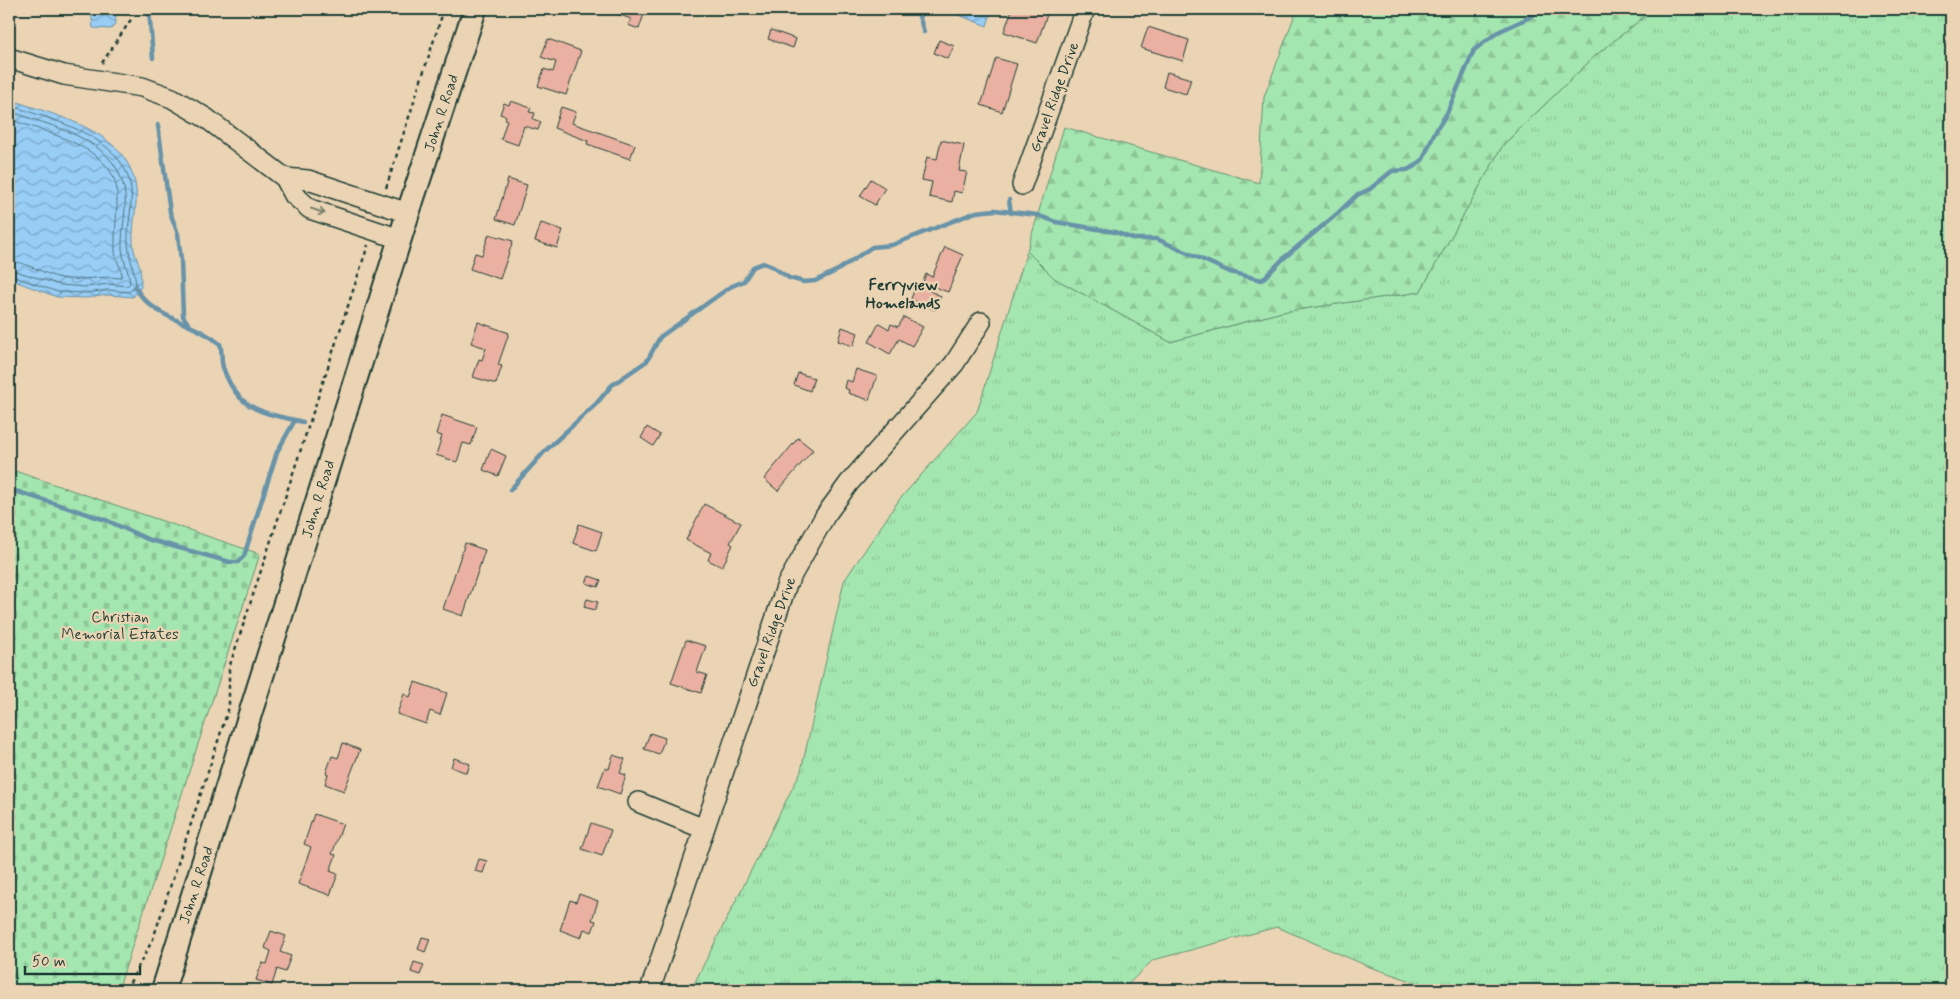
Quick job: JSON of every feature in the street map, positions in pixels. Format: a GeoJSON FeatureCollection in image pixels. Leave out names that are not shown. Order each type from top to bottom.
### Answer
{"type":"FeatureCollection","features":[{"type":"Feature","properties":{"kind":"main road","name":"John R Road"},"geometry":{"type":"LineString","coordinates":[[163,990],[408,213],[475,9]]}},
{"type":"Feature","properties":{"kind":"street","name":"Gravel Ridge Drive"},"geometry":{"type":"LineString","coordinates":[[1022,185],[1085,9]]}},
{"type":"Feature","properties":{"kind":"street"},"geometry":{"type":"LineString","coordinates":[[9,58],[64,75],[142,87],[172,98],[206,118],[285,178],[294,195],[310,209],[400,239]]}},
{"type":"Feature","properties":{"kind":"street"},"geometry":{"type":"LineString","coordinates":[[285,178],[308,180],[408,213]]}},
{"type":"Feature","properties":{"kind":"street","name":"Gravel Ridge Drive"},"geometry":{"type":"LineString","coordinates":[[650,990],[773,620],[798,561],[825,516],[844,490],[954,364],[981,322]]}},
{"type":"Feature","properties":{"kind":"street"},"geometry":{"type":"LineString","coordinates":[[638,802],[704,829]]}},
{"type":"Feature","properties":{"kind":"path"},"geometry":{"type":"LineString","coordinates":[[97,80],[103,60],[132,18],[131,9]]}},
{"type":"Feature","properties":{"kind":"path"},"geometry":{"type":"LineString","coordinates":[[380,204],[444,9]]}},
{"type":"Feature","properties":{"kind":"path"},"geometry":{"type":"LineString","coordinates":[[126,990],[153,939],[205,781],[229,707],[229,668],[373,230]]}},
{"type":"Feature","properties":{"kind":"green space"},"geometry":{"type":"Polygon","coordinates":[[[1297,9],[1654,9],[1595,56],[1503,145],[1420,292],[1282,312],[1170,342],[1054,278],[1027,251],[1064,127],[1259,183],[1264,97],[1297,9]]]}},
{"type":"Feature","properties":{"kind":"green space"},"geometry":{"type":"Polygon","coordinates":[[[1654,9],[1951,9],[1951,990],[1438,990],[1370,967],[1277,927],[1153,960],[1122,990],[691,990],[801,771],[844,581],[899,500],[977,412],[1027,251],[1054,278],[1170,342],[1282,312],[1420,292],[1503,145],[1595,56],[1654,9]]]}},
{"type":"Feature","properties":{"kind":"green space","name":"Christian Memorial Estates"},"geometry":{"type":"Polygon","coordinates":[[[9,469],[260,554],[118,990],[9,990],[9,469]]]}},
{"type":"Feature","properties":{"kind":"water"},"geometry":{"type":"Polygon","coordinates":[[[91,9],[115,9],[116,23],[111,29],[93,28],[91,9]]]}},
{"type":"Feature","properties":{"kind":"water"},"geometry":{"type":"Polygon","coordinates":[[[943,9],[992,9],[987,26],[943,9]]]}},
{"type":"Feature","properties":{"kind":"water"},"geometry":{"type":"Polygon","coordinates":[[[9,99],[87,128],[105,139],[120,152],[130,169],[136,189],[133,242],[140,268],[141,287],[133,297],[108,295],[87,298],[57,297],[9,279],[9,99]]]}},
{"type":"Feature","properties":{"kind":"building"},"geometry":{"type":"Polygon","coordinates":[[[603,9],[630,9],[629,14],[632,15],[634,10],[644,14],[639,29],[628,25],[631,19],[603,9]]]}},
{"type":"Feature","properties":{"kind":"building"},"geometry":{"type":"Polygon","coordinates":[[[1012,9],[1049,9],[1037,43],[1004,32],[1012,9]]]}},
{"type":"Feature","properties":{"kind":"building"},"geometry":{"type":"Polygon","coordinates":[[[1148,27],[1189,40],[1183,61],[1141,48],[1148,27]]]}},
{"type":"Feature","properties":{"kind":"building"},"geometry":{"type":"Polygon","coordinates":[[[771,30],[796,39],[793,48],[768,39],[771,30]]]}},
{"type":"Feature","properties":{"kind":"building"},"geometry":{"type":"Polygon","coordinates":[[[548,39],[581,51],[566,95],[538,86],[544,69],[553,72],[556,62],[541,57],[548,39]]]}},
{"type":"Feature","properties":{"kind":"building"},"geometry":{"type":"Polygon","coordinates":[[[939,40],[954,46],[948,59],[934,53],[939,40]]]}},
{"type":"Feature","properties":{"kind":"building"},"geometry":{"type":"Polygon","coordinates":[[[996,58],[1017,64],[1002,112],[981,105],[996,58]]]}},
{"type":"Feature","properties":{"kind":"building"},"geometry":{"type":"Polygon","coordinates":[[[1167,72],[1191,79],[1186,94],[1163,87],[1167,72]]]}},
{"type":"Feature","properties":{"kind":"building"},"geometry":{"type":"Polygon","coordinates":[[[511,101],[531,108],[529,112],[535,113],[533,119],[541,122],[538,130],[524,126],[518,145],[501,139],[507,120],[505,119],[506,116],[500,114],[504,103],[509,105],[511,101]]]}},
{"type":"Feature","properties":{"kind":"building"},"geometry":{"type":"Polygon","coordinates":[[[561,107],[576,112],[572,123],[635,145],[630,159],[587,144],[588,141],[554,128],[561,107]]]}},
{"type":"Feature","properties":{"kind":"building"},"geometry":{"type":"Polygon","coordinates":[[[941,140],[964,145],[959,171],[967,172],[962,193],[954,191],[952,202],[929,197],[932,182],[922,180],[927,157],[937,159],[941,140]]]}},
{"type":"Feature","properties":{"kind":"building"},"geometry":{"type":"Polygon","coordinates":[[[508,179],[527,185],[515,225],[496,219],[508,179]]]}},
{"type":"Feature","properties":{"kind":"building"},"geometry":{"type":"Polygon","coordinates":[[[871,179],[885,188],[875,205],[860,196],[871,179]]]}},
{"type":"Feature","properties":{"kind":"building"},"geometry":{"type":"Polygon","coordinates":[[[541,223],[563,230],[557,248],[535,241],[541,223]]]}},
{"type":"Feature","properties":{"kind":"building"},"geometry":{"type":"Polygon","coordinates":[[[489,234],[513,241],[500,279],[470,269],[475,253],[482,255],[489,234]]]}},
{"type":"Feature","properties":{"kind":"building"},"geometry":{"type":"Polygon","coordinates":[[[945,247],[963,255],[948,292],[932,286],[930,291],[941,296],[935,310],[911,299],[916,285],[921,287],[926,274],[932,277],[945,247]]]}},
{"type":"Feature","properties":{"kind":"building"},"geometry":{"type":"Polygon","coordinates":[[[904,317],[923,327],[912,346],[899,339],[890,354],[869,342],[879,323],[889,329],[891,324],[898,327],[904,317]]]}},
{"type":"Feature","properties":{"kind":"building"},"geometry":{"type":"Polygon","coordinates":[[[478,322],[509,333],[498,365],[502,366],[496,384],[473,377],[479,359],[482,360],[486,348],[471,343],[478,322]]]}},
{"type":"Feature","properties":{"kind":"building"},"geometry":{"type":"Polygon","coordinates":[[[842,327],[858,333],[853,346],[838,341],[842,327]]]}},
{"type":"Feature","properties":{"kind":"building"},"geometry":{"type":"Polygon","coordinates":[[[856,369],[877,376],[869,400],[848,393],[849,390],[844,388],[846,380],[852,382],[856,369]]]}},
{"type":"Feature","properties":{"kind":"building"},"geometry":{"type":"Polygon","coordinates":[[[798,373],[814,378],[810,391],[794,385],[798,373]]]}},
{"type":"Feature","properties":{"kind":"building"},"geometry":{"type":"Polygon","coordinates":[[[442,415],[477,427],[471,445],[463,443],[457,462],[436,455],[442,436],[436,434],[442,415]]]}},
{"type":"Feature","properties":{"kind":"building"},"geometry":{"type":"Polygon","coordinates":[[[647,427],[660,435],[653,446],[641,438],[647,427]]]}},
{"type":"Feature","properties":{"kind":"building"},"geometry":{"type":"Polygon","coordinates":[[[798,438],[813,450],[778,491],[764,479],[798,438]]]}},
{"type":"Feature","properties":{"kind":"building"},"geometry":{"type":"Polygon","coordinates":[[[491,449],[506,456],[498,476],[483,470],[491,449]]]}},
{"type":"Feature","properties":{"kind":"building"},"geometry":{"type":"Polygon","coordinates":[[[704,504],[741,523],[730,543],[733,545],[722,567],[708,560],[711,553],[686,540],[704,504]]]}},
{"type":"Feature","properties":{"kind":"building"},"geometry":{"type":"Polygon","coordinates":[[[579,524],[602,532],[596,551],[573,543],[579,524]]]}},
{"type":"Feature","properties":{"kind":"building"},"geometry":{"type":"Polygon","coordinates":[[[465,543],[485,550],[463,616],[443,609],[465,543]]]}},
{"type":"Feature","properties":{"kind":"building"},"geometry":{"type":"Polygon","coordinates":[[[589,576],[601,580],[598,587],[586,583],[589,576]]]}},
{"type":"Feature","properties":{"kind":"building"},"geometry":{"type":"Polygon","coordinates":[[[587,599],[598,602],[595,610],[584,607],[587,599]]]}},
{"type":"Feature","properties":{"kind":"building"},"geometry":{"type":"Polygon","coordinates":[[[686,640],[706,646],[697,672],[707,675],[701,693],[671,683],[686,640]]]}},
{"type":"Feature","properties":{"kind":"building"},"geometry":{"type":"Polygon","coordinates":[[[415,682],[447,693],[440,715],[430,711],[426,724],[397,714],[404,694],[410,697],[415,682]]]}},
{"type":"Feature","properties":{"kind":"building"},"geometry":{"type":"Polygon","coordinates":[[[650,733],[665,738],[659,754],[644,749],[650,733]]]}},
{"type":"Feature","properties":{"kind":"building"},"geometry":{"type":"Polygon","coordinates":[[[343,743],[360,750],[344,791],[325,784],[328,774],[326,773],[332,756],[338,758],[343,743]]]}},
{"type":"Feature","properties":{"kind":"building"},"geometry":{"type":"Polygon","coordinates":[[[613,755],[625,759],[620,773],[626,775],[620,794],[598,786],[605,768],[609,769],[613,755]]]}},
{"type":"Feature","properties":{"kind":"building"},"geometry":{"type":"Polygon","coordinates":[[[454,758],[470,764],[467,773],[451,767],[454,758]]]}},
{"type":"Feature","properties":{"kind":"building"},"geometry":{"type":"Polygon","coordinates":[[[314,814],[343,824],[332,854],[336,855],[330,871],[338,874],[330,895],[298,884],[311,847],[304,844],[314,814]]]}},
{"type":"Feature","properties":{"kind":"building"},"geometry":{"type":"Polygon","coordinates":[[[591,823],[611,830],[602,856],[582,849],[591,823]]]}},
{"type":"Feature","properties":{"kind":"building"},"geometry":{"type":"Polygon","coordinates":[[[479,859],[487,861],[483,873],[475,871],[479,859]]]}},
{"type":"Feature","properties":{"kind":"building"},"geometry":{"type":"Polygon","coordinates":[[[579,894],[598,901],[592,920],[596,921],[592,932],[584,929],[581,938],[560,930],[570,900],[576,902],[579,894]]]}},
{"type":"Feature","properties":{"kind":"building"},"geometry":{"type":"Polygon","coordinates":[[[271,931],[286,936],[280,952],[291,956],[285,972],[277,969],[272,985],[256,980],[262,963],[267,964],[271,951],[265,948],[271,931]]]}},
{"type":"Feature","properties":{"kind":"building"},"geometry":{"type":"Polygon","coordinates":[[[422,937],[430,939],[425,952],[418,949],[422,937]]]}},
{"type":"Feature","properties":{"kind":"building"},"geometry":{"type":"Polygon","coordinates":[[[414,962],[424,965],[420,975],[411,972],[414,962]]]}},
{"type":"Feature","properties":{"kind":"waterway"},"geometry":{"type":"LineString","coordinates":[[149,9],[153,58]]}},
{"type":"Feature","properties":{"kind":"waterway"},"geometry":{"type":"LineString","coordinates":[[917,9],[924,32]]}},
{"type":"Feature","properties":{"kind":"waterway"},"geometry":{"type":"LineString","coordinates":[[510,490],[545,451],[596,404],[612,385],[647,361],[660,337],[730,287],[744,281],[753,267],[763,263],[773,267],[789,278],[804,282],[815,281],[838,270],[872,247],[892,245],[976,212],[995,210],[1037,215],[1056,222],[1115,232],[1134,239],[1157,239],[1230,272],[1262,280],[1285,257],[1357,195],[1370,189],[1392,171],[1407,170],[1417,165],[1423,159],[1435,132],[1447,113],[1474,50],[1498,32],[1528,18],[1540,9]]}},
{"type":"Feature","properties":{"kind":"waterway"},"geometry":{"type":"LineString","coordinates":[[158,125],[170,212],[178,234],[183,316],[189,325]]}},
{"type":"Feature","properties":{"kind":"waterway"},"geometry":{"type":"LineString","coordinates":[[1009,200],[1011,213]]}},
{"type":"Feature","properties":{"kind":"waterway"},"geometry":{"type":"LineString","coordinates":[[135,287],[143,298],[163,314],[198,330],[220,344],[222,364],[230,384],[237,395],[246,403],[265,413],[303,422]]}},
{"type":"Feature","properties":{"kind":"waterway"},"geometry":{"type":"LineString","coordinates":[[9,489],[106,520],[147,539],[230,562],[238,562],[244,556],[277,452],[295,420]]}},
{"type":"Feature","properties":{"kind":"district","name":"Ferryview Homelands"},"geometry":{"type":"Point","coordinates":[903,293]}}]}
